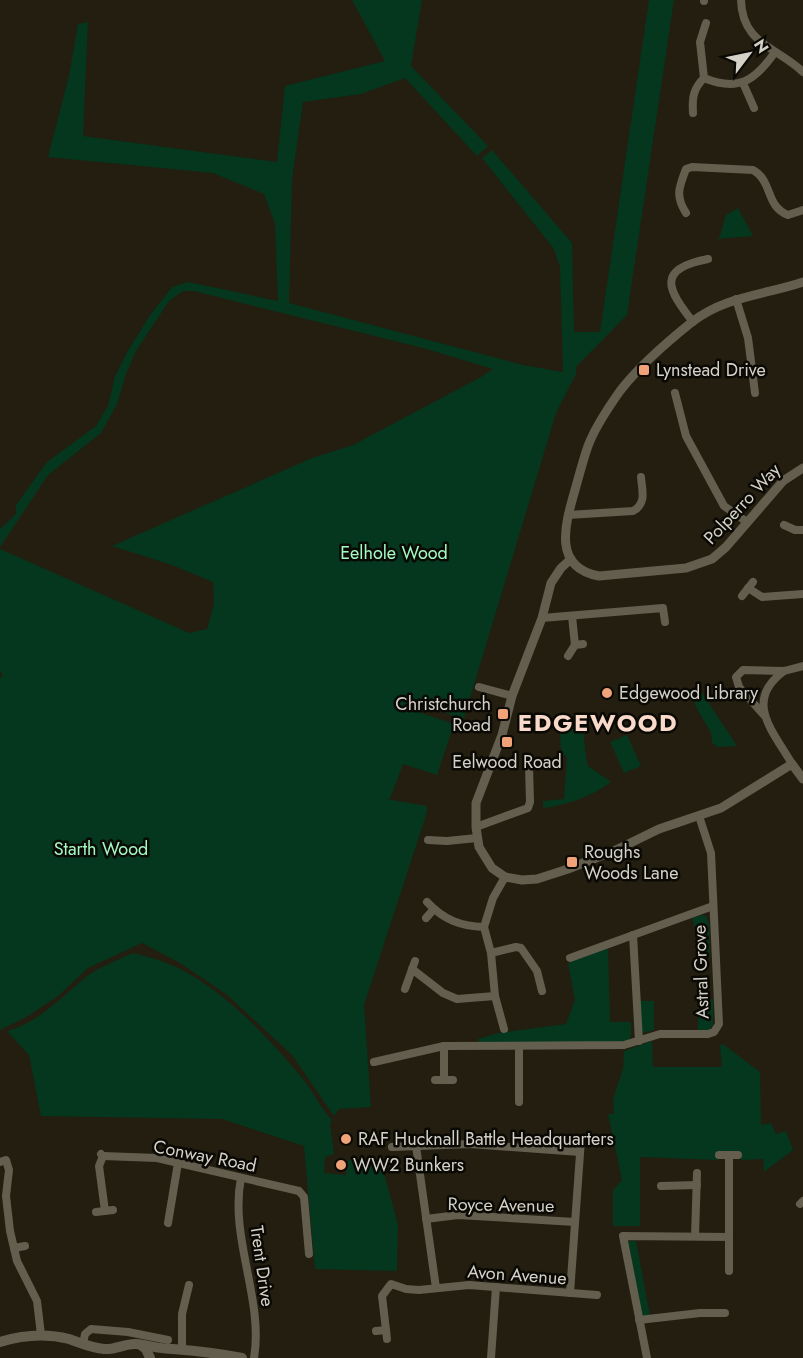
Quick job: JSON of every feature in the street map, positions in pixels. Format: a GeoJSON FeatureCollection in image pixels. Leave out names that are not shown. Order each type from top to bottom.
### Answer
{"type":"FeatureCollection","features":[{"type":"Feature","properties":{"kind":"main road"},"geometry":{"type":"LineString","coordinates":[[0,1342],[27,1335],[41,1335],[67,1339],[87,1346],[116,1349],[129,1344],[174,1346],[242,1358]]}},
{"type":"Feature","properties":{"kind":"main road"},"geometry":{"type":"LineString","coordinates":[[141,1345],[146,1349],[150,1358]]}},
{"type":"Feature","properties":{"kind":"main road"},"geometry":{"type":"LineString","coordinates":[[87,1346],[105,1358]]}},
{"type":"Feature","properties":{"kind":"main road"},"geometry":{"type":"LineString","coordinates":[[158,1358],[174,1346]]}},
{"type":"Feature","properties":{"kind":"main road"},"geometry":{"type":"LineString","coordinates":[[117,1358],[123,1347]]}},
{"type":"Feature","properties":{"kind":"street"},"geometry":{"type":"LineString","coordinates":[[741,0],[742,12],[749,29],[760,42],[803,72]]}},
{"type":"Feature","properties":{"kind":"street"},"geometry":{"type":"LineString","coordinates":[[704,78],[700,42],[706,23]]}},
{"type":"Feature","properties":{"kind":"street"},"geometry":{"type":"LineString","coordinates":[[704,78],[730,85],[743,83],[765,67],[775,52]]}},
{"type":"Feature","properties":{"kind":"street"},"geometry":{"type":"LineString","coordinates":[[796,66],[803,58]]}},
{"type":"Feature","properties":{"kind":"street"},"geometry":{"type":"LineString","coordinates":[[693,113],[692,98],[696,86],[704,78]]}},
{"type":"Feature","properties":{"kind":"street"},"geometry":{"type":"LineString","coordinates":[[743,83],[754,108]]}},
{"type":"Feature","properties":{"kind":"street"},"geometry":{"type":"LineString","coordinates":[[686,213],[680,204],[678,195],[686,169],[692,166],[753,170],[760,174],[775,207],[780,212],[788,215],[803,210]]}},
{"type":"Feature","properties":{"kind":"street"},"geometry":{"type":"LineString","coordinates":[[693,322],[675,298],[671,290],[671,280],[682,267],[708,259]]}},
{"type":"Feature","properties":{"kind":"street"},"geometry":{"type":"LineString","coordinates":[[792,764],[733,801],[699,816],[659,829],[616,850],[558,872],[529,880],[505,877],[487,862],[479,847],[476,827],[480,789],[502,735],[512,696],[542,618],[551,584],[561,568],[572,559],[564,538],[568,515],[588,445],[611,405],[645,363],[693,322],[721,304],[803,282]]}},
{"type":"Feature","properties":{"kind":"street"},"geometry":{"type":"LineString","coordinates":[[736,299],[748,338],[755,393]]}},
{"type":"Feature","properties":{"kind":"street"},"geometry":{"type":"LineString","coordinates":[[675,393],[686,436],[724,506],[747,522]]}},
{"type":"Feature","properties":{"kind":"street"},"geometry":{"type":"LineString","coordinates":[[687,456],[694,452]]}},
{"type":"Feature","properties":{"kind":"street","name":"Polperro Way"},"geometry":{"type":"LineString","coordinates":[[572,559],[584,571],[599,576],[686,568],[704,564],[719,555],[783,481],[803,468]]}},
{"type":"Feature","properties":{"kind":"street"},"geometry":{"type":"LineString","coordinates":[[568,515],[625,512],[639,508],[643,501],[640,477]]}},
{"type":"Feature","properties":{"kind":"street"},"geometry":{"type":"LineString","coordinates":[[784,525],[797,533]]}},
{"type":"Feature","properties":{"kind":"street"},"geometry":{"type":"LineString","coordinates":[[742,596],[751,585],[762,597],[803,594]]}},
{"type":"Feature","properties":{"kind":"street"},"geometry":{"type":"LineString","coordinates":[[542,618],[663,608],[665,622]]}},
{"type":"Feature","properties":{"kind":"street"},"geometry":{"type":"LineString","coordinates":[[568,656],[579,645],[573,616]]}},
{"type":"Feature","properties":{"kind":"street"},"geometry":{"type":"LineString","coordinates":[[803,666],[784,671],[743,670],[736,677],[739,687],[764,715],[803,779]]}},
{"type":"Feature","properties":{"kind":"street"},"geometry":{"type":"LineString","coordinates":[[764,715],[763,702],[767,688],[774,678],[784,671]]}},
{"type":"Feature","properties":{"kind":"street"},"geometry":{"type":"LineString","coordinates":[[479,687],[512,696]]}},
{"type":"Feature","properties":{"kind":"street"},"geometry":{"type":"LineString","coordinates":[[476,827],[528,808],[530,802],[529,766]]}},
{"type":"Feature","properties":{"kind":"street","name":"Astral Grove"},"geometry":{"type":"LineString","coordinates":[[639,1041],[660,1034],[708,1034],[718,1028],[711,853],[699,816]]}},
{"type":"Feature","properties":{"kind":"street"},"geometry":{"type":"LineString","coordinates":[[428,840],[477,838]]}},
{"type":"Feature","properties":{"kind":"street"},"geometry":{"type":"LineString","coordinates":[[504,1029],[495,996],[490,953],[484,927],[493,898],[505,877]]}},
{"type":"Feature","properties":{"kind":"street"},"geometry":{"type":"LineString","coordinates":[[427,902],[434,909],[459,924],[484,927]]}},
{"type":"Feature","properties":{"kind":"street","name":"Astral Grove"},"geometry":{"type":"LineString","coordinates":[[570,958],[713,906]]}},
{"type":"Feature","properties":{"kind":"street"},"geometry":{"type":"LineString","coordinates":[[426,918],[434,909]]}},
{"type":"Feature","properties":{"kind":"street"},"geometry":{"type":"LineString","coordinates":[[374,1062],[444,1046],[624,1046],[639,1041],[633,935]]}},
{"type":"Feature","properties":{"kind":"street"},"geometry":{"type":"LineString","coordinates":[[490,953],[521,948],[537,971],[535,982],[542,991]]}},
{"type":"Feature","properties":{"kind":"street"},"geometry":{"type":"LineString","coordinates":[[405,989],[414,965],[443,993],[457,999],[495,996]]}},
{"type":"Feature","properties":{"kind":"street"},"geometry":{"type":"LineString","coordinates":[[444,1046],[439,1080],[453,1080]]}},
{"type":"Feature","properties":{"kind":"street"},"geometry":{"type":"LineString","coordinates":[[519,1046],[519,1102]]}},
{"type":"Feature","properties":{"kind":"street"},"geometry":{"type":"LineString","coordinates":[[570,1293],[581,1140]]}},
{"type":"Feature","properties":{"kind":"street"},"geometry":{"type":"LineString","coordinates":[[392,1147],[470,1144],[580,1152]]}},
{"type":"Feature","properties":{"kind":"street"},"geometry":{"type":"LineString","coordinates":[[416,1146],[436,1288]]}},
{"type":"Feature","properties":{"kind":"street","name":"Conway Road"},"geometry":{"type":"LineString","coordinates":[[105,1211],[99,1166],[102,1154],[157,1158],[299,1191],[304,1197],[309,1254]]}},
{"type":"Feature","properties":{"kind":"street"},"geometry":{"type":"LineString","coordinates":[[719,1155],[733,1155],[729,1271]]}},
{"type":"Feature","properties":{"kind":"street"},"geometry":{"type":"LineString","coordinates":[[0,1162],[6,1160],[9,1170],[6,1196],[14,1248],[17,1261],[37,1301],[41,1335]]}},
{"type":"Feature","properties":{"kind":"street"},"geometry":{"type":"LineString","coordinates":[[168,1222],[178,1163]]}},
{"type":"Feature","properties":{"kind":"street"},"geometry":{"type":"LineString","coordinates":[[695,1236],[697,1173]]}},
{"type":"Feature","properties":{"kind":"street","name":"Trent Drive"},"geometry":{"type":"LineString","coordinates":[[241,1178],[237,1198],[257,1343],[254,1358]]}},
{"type":"Feature","properties":{"kind":"street"},"geometry":{"type":"LineString","coordinates":[[666,1183],[697,1185]]}},
{"type":"Feature","properties":{"kind":"street","name":"Royce Avenue"},"geometry":{"type":"LineString","coordinates":[[426,1220],[458,1215],[575,1222]]}},
{"type":"Feature","properties":{"kind":"street"},"geometry":{"type":"LineString","coordinates":[[647,1358],[622,1236],[729,1237]]}},
{"type":"Feature","properties":{"kind":"street"},"geometry":{"type":"LineString","coordinates":[[14,1248],[25,1246]]}},
{"type":"Feature","properties":{"kind":"street","name":"Avon Avenue"},"geometry":{"type":"LineString","coordinates":[[386,1330],[382,1296],[391,1284],[406,1289],[469,1285],[598,1295]]}},
{"type":"Feature","properties":{"kind":"street"},"geometry":{"type":"LineString","coordinates":[[87,1346],[85,1334],[91,1329],[128,1332],[174,1346],[189,1285]]}},
{"type":"Feature","properties":{"kind":"street"},"geometry":{"type":"LineString","coordinates":[[490,1358],[496,1287]]}},
{"type":"Feature","properties":{"kind":"street"},"geometry":{"type":"LineString","coordinates":[[639,1320],[700,1313],[725,1313]]}},
{"type":"Feature","properties":{"kind":"street"},"geometry":{"type":"LineString","coordinates":[[376,1331],[386,1330],[387,1339]]}},
{"type":"Feature","properties":{"kind":"green space"},"geometry":{"type":"Polygon","coordinates":[[[352,0],[422,0],[411,66],[488,146],[477,156],[405,78],[361,94],[303,102],[292,180],[289,303],[523,365],[563,372],[560,267],[554,249],[482,158],[492,150],[572,243],[574,332],[600,332],[649,0],[674,0],[627,315],[576,367],[576,374],[556,413],[464,718],[456,718],[425,701],[421,713],[454,724],[437,775],[403,764],[390,799],[386,799],[427,806],[427,812],[364,1005],[371,1107],[339,1109],[334,1116],[292,1055],[226,994],[180,963],[142,943],[88,968],[58,996],[28,1016],[0,1030],[0,678],[3,675],[0,671],[0,549],[189,633],[207,629],[214,604],[213,582],[172,565],[112,546],[312,458],[353,445],[493,369],[423,348],[194,291],[183,291],[169,301],[136,351],[117,404],[101,433],[48,475],[0,547],[0,529],[16,514],[16,505],[47,462],[96,426],[108,406],[115,376],[129,349],[150,315],[172,287],[188,282],[278,301],[275,224],[264,194],[213,173],[48,157],[69,76],[78,24],[88,22],[83,136],[277,162],[285,86],[385,61],[352,0]]]}},
{"type":"Feature","properties":{"kind":"green space"},"geometry":{"type":"Polygon","coordinates":[[[738,208],[753,236],[717,239],[726,215],[738,208]]]}},
{"type":"Feature","properties":{"kind":"green space"},"geometry":{"type":"Polygon","coordinates":[[[699,688],[737,746],[718,747],[712,743],[711,733],[695,705],[693,691],[699,688]]]}},
{"type":"Feature","properties":{"kind":"green space"},"geometry":{"type":"Polygon","coordinates":[[[580,716],[588,766],[611,782],[578,800],[543,808],[543,801],[564,799],[567,758],[561,750],[560,733],[553,729],[559,724],[580,716]]]}},
{"type":"Feature","properties":{"kind":"green space"},"geometry":{"type":"Polygon","coordinates":[[[627,735],[641,766],[624,773],[610,742],[627,735]]]}},
{"type":"Feature","properties":{"kind":"green space"},"geometry":{"type":"Polygon","coordinates":[[[706,916],[709,924],[710,956],[703,955],[692,918],[706,916]]]}},
{"type":"Feature","properties":{"kind":"green space"},"geometry":{"type":"Polygon","coordinates":[[[608,948],[610,1022],[631,1022],[631,1036],[628,1042],[479,1042],[478,1039],[498,1033],[566,1024],[575,1000],[568,963],[608,948]]]}},
{"type":"Feature","properties":{"kind":"green space"},"geometry":{"type":"Polygon","coordinates":[[[133,953],[164,962],[184,971],[222,996],[289,1062],[332,1120],[330,1124],[334,1154],[325,1157],[324,1173],[346,1175],[348,1160],[381,1162],[398,1225],[397,1271],[315,1269],[304,1146],[222,1119],[41,1116],[29,1055],[7,1031],[30,1022],[92,972],[133,953]]]}},
{"type":"Feature","properties":{"kind":"green space"},"geometry":{"type":"Polygon","coordinates":[[[698,999],[713,999],[713,1026],[707,1031],[698,1031],[698,999]]]}},
{"type":"Feature","properties":{"kind":"green space"},"geometry":{"type":"Polygon","coordinates":[[[638,1001],[654,1001],[654,1030],[642,1033],[638,1001]]]}},
{"type":"Feature","properties":{"kind":"green space"},"geometry":{"type":"Polygon","coordinates":[[[652,1041],[653,1067],[722,1067],[720,1045],[723,1044],[760,1072],[761,1125],[771,1123],[776,1134],[786,1131],[793,1150],[764,1172],[763,1159],[741,1160],[740,1151],[718,1152],[718,1160],[640,1157],[640,1226],[613,1226],[613,1190],[622,1180],[608,1114],[614,1114],[613,1099],[623,1069],[624,1051],[652,1041]]]}},
{"type":"Feature","properties":{"kind":"green space"},"geometry":{"type":"Polygon","coordinates":[[[628,1241],[636,1241],[650,1316],[642,1316],[628,1241]]]}},
{"type":"Feature","properties":{"kind":"place","name":"Lynstead Drive"},"geometry":{"type":"Point","coordinates":[644,370]}},
{"type":"Feature","properties":{"kind":"place","name":"Edgewood Library"},"geometry":{"type":"Point","coordinates":[607,693]}},
{"type":"Feature","properties":{"kind":"place","name":"Christchurch Road"},"geometry":{"type":"Point","coordinates":[503,714]}},
{"type":"Feature","properties":{"kind":"place","name":"Eelwood Road"},"geometry":{"type":"Point","coordinates":[507,742]}},
{"type":"Feature","properties":{"kind":"place","name":"Roughs Woods Lane"},"geometry":{"type":"Point","coordinates":[572,862]}},
{"type":"Feature","properties":{"kind":"place","name":"RAF Hucknall Battle Headquarters"},"geometry":{"type":"Point","coordinates":[346,1139]}},
{"type":"Feature","properties":{"kind":"place","name":"WW2 Bunkers"},"geometry":{"type":"Point","coordinates":[341,1165]}},
{"type":"Feature","properties":{"kind":"district","name":"EDGEWOOD"},"geometry":{"type":"Point","coordinates":[598,723]}},
{"type":"Feature","properties":{"kind":"park label","name":"Eelhole Wood"},"geometry":{"type":"Point","coordinates":[394,553]}},
{"type":"Feature","properties":{"kind":"park label","name":"Starth Wood"},"geometry":{"type":"Point","coordinates":[101,849]}}]}
